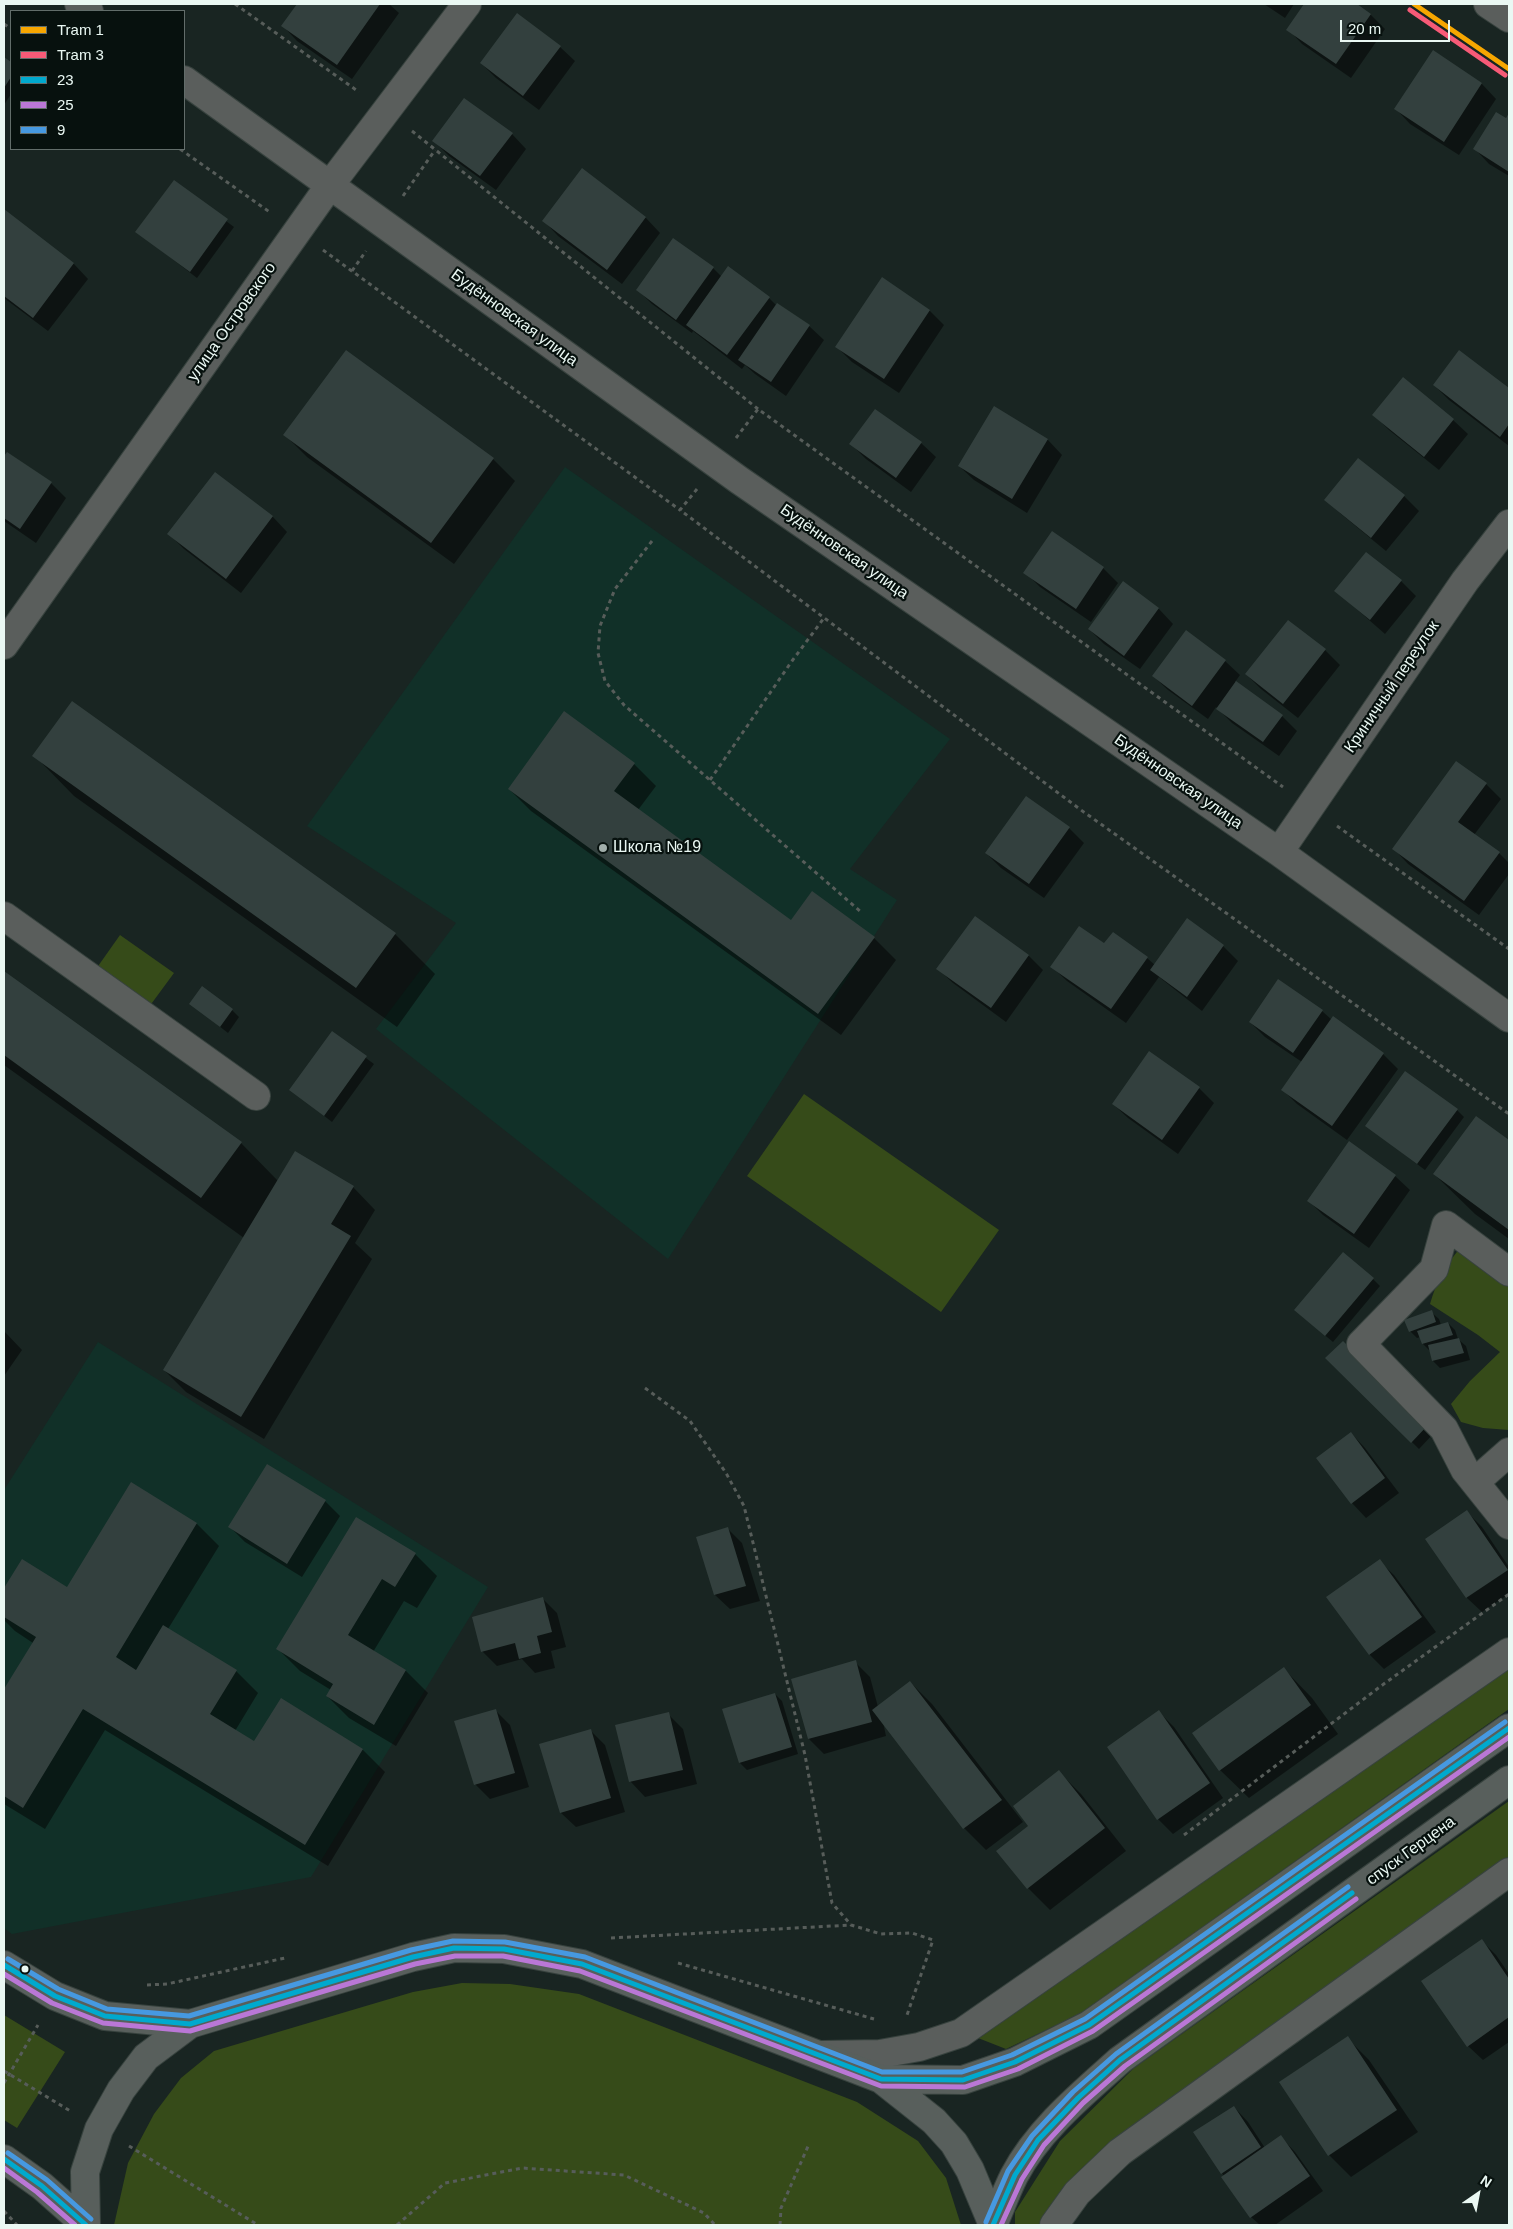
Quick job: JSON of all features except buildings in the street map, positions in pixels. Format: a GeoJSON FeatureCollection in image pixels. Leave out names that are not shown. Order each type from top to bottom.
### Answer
{"type":"FeatureCollection","features":[{"type":"Feature","properties":{"kind":"main road"},"geometry":{"type":"LineString","coordinates":[[881,2079],[963,2080],[1016,2062],[1088,2025],[1509,1728]]}},
{"type":"Feature","properties":{"kind":"main road","name":"спуск Герцена"},"geometry":{"type":"LineString","coordinates":[[993,2225],[1015,2175],[1038,2140],[1078,2098],[1120,2060],[1509,1780]]}},
{"type":"Feature","properties":{"kind":"main road"},"geometry":{"type":"LineString","coordinates":[[86,2225],[85,2172],[100,2128],[121,2090],[146,2057],[190,2024],[412,1957],[454,1948],[504,1949],[582,1964],[881,2079],[934,2121],[954,2143],[970,2170],[993,2225]]}},
{"type":"Feature","properties":{"kind":"main road"},"geometry":{"type":"LineString","coordinates":[[4,1965],[55,1996],[105,2016],[190,2024]]}},
{"type":"Feature","properties":{"kind":"main road"},"geometry":{"type":"LineString","coordinates":[[4,2159],[42,2186],[86,2225]]}},
{"type":"Feature","properties":{"kind":"street","name":"улица Островского"},"geometry":{"type":"LineString","coordinates":[[4,645],[330,185],[467,4]]}},
{"type":"Feature","properties":{"kind":"street"},"geometry":{"type":"LineString","coordinates":[[1488,4],[1509,18]]}},
{"type":"Feature","properties":{"kind":"street","name":"Будённовская улица"},"geometry":{"type":"LineString","coordinates":[[185,81],[739,480],[1279,852],[1509,1018]]}},
{"type":"Feature","properties":{"kind":"street","name":"Криничный переулок"},"geometry":{"type":"LineString","coordinates":[[1279,852],[1465,581],[1509,524]]}},
{"type":"Feature","properties":{"kind":"street"},"geometry":{"type":"LineString","coordinates":[[4,916],[256,1096]]}},
{"type":"Feature","properties":{"kind":"street"},"geometry":{"type":"LineString","coordinates":[[1509,1272],[1446,1225],[1434,1269],[1361,1344],[1444,1429],[1465,1470],[1509,1525]]}},
{"type":"Feature","properties":{"kind":"street"},"geometry":{"type":"LineString","coordinates":[[1475,1482],[1509,1452]]}},
{"type":"Feature","properties":{"kind":"street"},"geometry":{"type":"LineString","coordinates":[[821,2055],[896,2052],[919,2047],[961,2032],[1509,1652]]}},
{"type":"Feature","properties":{"kind":"street"},"geometry":{"type":"LineString","coordinates":[[1054,2225],[1076,2193],[1120,2152],[1509,1872]]}},
{"type":"Feature","properties":{"kind":"path"},"geometry":{"type":"LineString","coordinates":[[235,4],[386,111],[758,409]]}},
{"type":"Feature","properties":{"kind":"path"},"geometry":{"type":"LineString","coordinates":[[181,150],[297,231],[680,510]]}},
{"type":"Feature","properties":{"kind":"path"},"geometry":{"type":"LineString","coordinates":[[652,541],[615,589],[600,626],[598,654],[605,681],[624,705],[861,912]]}},
{"type":"Feature","properties":{"kind":"path"},"geometry":{"type":"LineString","coordinates":[[710,780],[824,618]]}},
{"type":"Feature","properties":{"kind":"path"},"geometry":{"type":"LineString","coordinates":[[645,1388],[690,1422],[726,1473],[744,1506],[805,1755],[832,1903],[851,1925]]}},
{"type":"Feature","properties":{"kind":"path"},"geometry":{"type":"LineString","coordinates":[[1184,1835],[1381,1686],[1509,1594]]}},
{"type":"Feature","properties":{"kind":"path"},"geometry":{"type":"LineString","coordinates":[[617,1942],[608,1938],[851,1925],[881,1934],[912,1933],[933,1940],[896,2052]]}},
{"type":"Feature","properties":{"kind":"path"},"geometry":{"type":"LineString","coordinates":[[140,1985],[167,1984],[286,1958]]}},
{"type":"Feature","properties":{"kind":"path"},"geometry":{"type":"LineString","coordinates":[[670,1961],[875,2020]]}},
{"type":"Feature","properties":{"kind":"path"},"geometry":{"type":"LineString","coordinates":[[4,2083],[55,1996]]}},
{"type":"Feature","properties":{"kind":"path"},"geometry":{"type":"LineString","coordinates":[[4,2071],[258,2225]]}},
{"type":"Feature","properties":{"kind":"path"},"geometry":{"type":"LineString","coordinates":[[780,2225],[781,2208],[810,2144]]}},
{"type":"Feature","properties":{"kind":"path"},"geometry":{"type":"LineString","coordinates":[[397,2225],[445,2183],[522,2168],[624,2175],[704,2213],[715,2225]]}},
{"type":"Feature","properties":{"kind":"path"},"geometry":{"type":"LineString","coordinates":[[4,2212],[17,2225]]}},
{"type":"Feature","properties":{"kind":"shaded area","name":"Школа №19"},"geometry":{"type":"Polygon","coordinates":[[[565,467],[950,739],[850,869],[897,900],[668,1259],[376,1029],[456,923],[307,826],[565,467]]]}},
{"type":"Feature","properties":{"kind":"shaded area"},"geometry":{"type":"Polygon","coordinates":[[[98,1342],[488,1587],[311,1877],[12,1934],[4,1928],[4,1490],[98,1342]]]}},
{"type":"Feature","properties":{"kind":"green space"},"geometry":{"type":"Polygon","coordinates":[[[120,935],[174,973],[149,1007],[96,969],[120,935]]]}},
{"type":"Feature","properties":{"kind":"green space"},"geometry":{"type":"Polygon","coordinates":[[[804,1094],[999,1230],[941,1312],[747,1176],[804,1094]]]}},
{"type":"Feature","properties":{"kind":"green space"},"geometry":{"type":"Polygon","coordinates":[[[1460,1248],[1509,1281],[1509,1430],[1483,1428],[1461,1422],[1451,1404],[1470,1381],[1500,1352],[1478,1335],[1430,1304],[1442,1274],[1460,1248]]]}},
{"type":"Feature","properties":{"kind":"green space"},"geometry":{"type":"Polygon","coordinates":[[[1509,1665],[1509,1709],[1082,2013],[1006,2049],[978,2038],[1509,1665]]]}},
{"type":"Feature","properties":{"kind":"green space"},"geometry":{"type":"Polygon","coordinates":[[[1509,1801],[1509,1860],[1043,2225],[1015,2225],[1015,2212],[1060,2141],[1134,2068],[1509,1801]]]}},
{"type":"Feature","properties":{"kind":"green space"},"geometry":{"type":"Polygon","coordinates":[[[462,1983],[510,1984],[579,1994],[857,2102],[918,2141],[946,2178],[961,2225],[114,2225],[128,2163],[154,2114],[181,2078],[214,2051],[413,1992],[462,1983]]]}},
{"type":"Feature","properties":{"kind":"green space"},"geometry":{"type":"Polygon","coordinates":[[[4,2015],[65,2052],[17,2128],[4,2120],[4,2015]]]}},
{"type":"Feature","properties":{"kind":"tram line","name":"1"},"geometry":{"type":"LineString","coordinates":[[1414,4],[1509,69]]}},
{"type":"Feature","properties":{"kind":"tram line","name":"3"},"geometry":{"type":"LineString","coordinates":[[1410,10],[1505,75]]}},
{"type":"Feature","properties":{"kind":"transit line","name":"9"},"geometry":{"type":"LineString","coordinates":[[8,1959],[58,1989],[107,2009],[189,2016],[411,1950],[453,1941],[505,1942],[585,1957],[882,2072],[962,2072],[1012,2055],[1085,2019],[1505,1722]]}},
{"type":"Feature","properties":{"kind":"transit line","name":"23"},"geometry":{"type":"LineString","coordinates":[[4,1965],[55,1996],[105,2016],[190,2024],[413,1957],[454,1948],[504,1949],[582,1964],[881,2079],[963,2080],[1015,2062],[1089,2025],[1509,1728]]}},
{"type":"Feature","properties":{"kind":"transit line","name":"25"},"geometry":{"type":"LineString","coordinates":[[4,1974],[52,2003],[103,2023],[190,2031],[415,1964],[455,1956],[503,1956],[580,1971],[881,2086],[965,2087],[1018,2069],[1093,2031],[1509,1737]]}},
{"type":"Feature","properties":{"kind":"transit line","name":"9"},"geometry":{"type":"LineString","coordinates":[[986,2222],[1008,2171],[1032,2136],[1073,2092],[1116,2054],[1348,1887]]}},
{"type":"Feature","properties":{"kind":"transit line","name":"23"},"geometry":{"type":"LineString","coordinates":[[993,2225],[1015,2175],[1038,2140],[1078,2098],[1120,2060],[1352,1893]]}},
{"type":"Feature","properties":{"kind":"transit line","name":"25"},"geometry":{"type":"LineString","coordinates":[[1001,2225],[1022,2179],[1044,2145],[1083,2103],[1125,2066],[1356,1899]]}},
{"type":"Feature","properties":{"kind":"transit line","name":"9"},"geometry":{"type":"LineString","coordinates":[[8,2153],[47,2180],[91,2219]]}},
{"type":"Feature","properties":{"kind":"transit line","name":"23"},"geometry":{"type":"LineString","coordinates":[[4,2159],[42,2186],[86,2225]]}},
{"type":"Feature","properties":{"kind":"transit line","name":"25"},"geometry":{"type":"LineString","coordinates":[[4,2168],[37,2192],[75,2225]]}},
{"type":"Feature","properties":{"kind":"place","name":"Школа №19"},"geometry":{"type":"Point","coordinates":[603,848]}}]}
